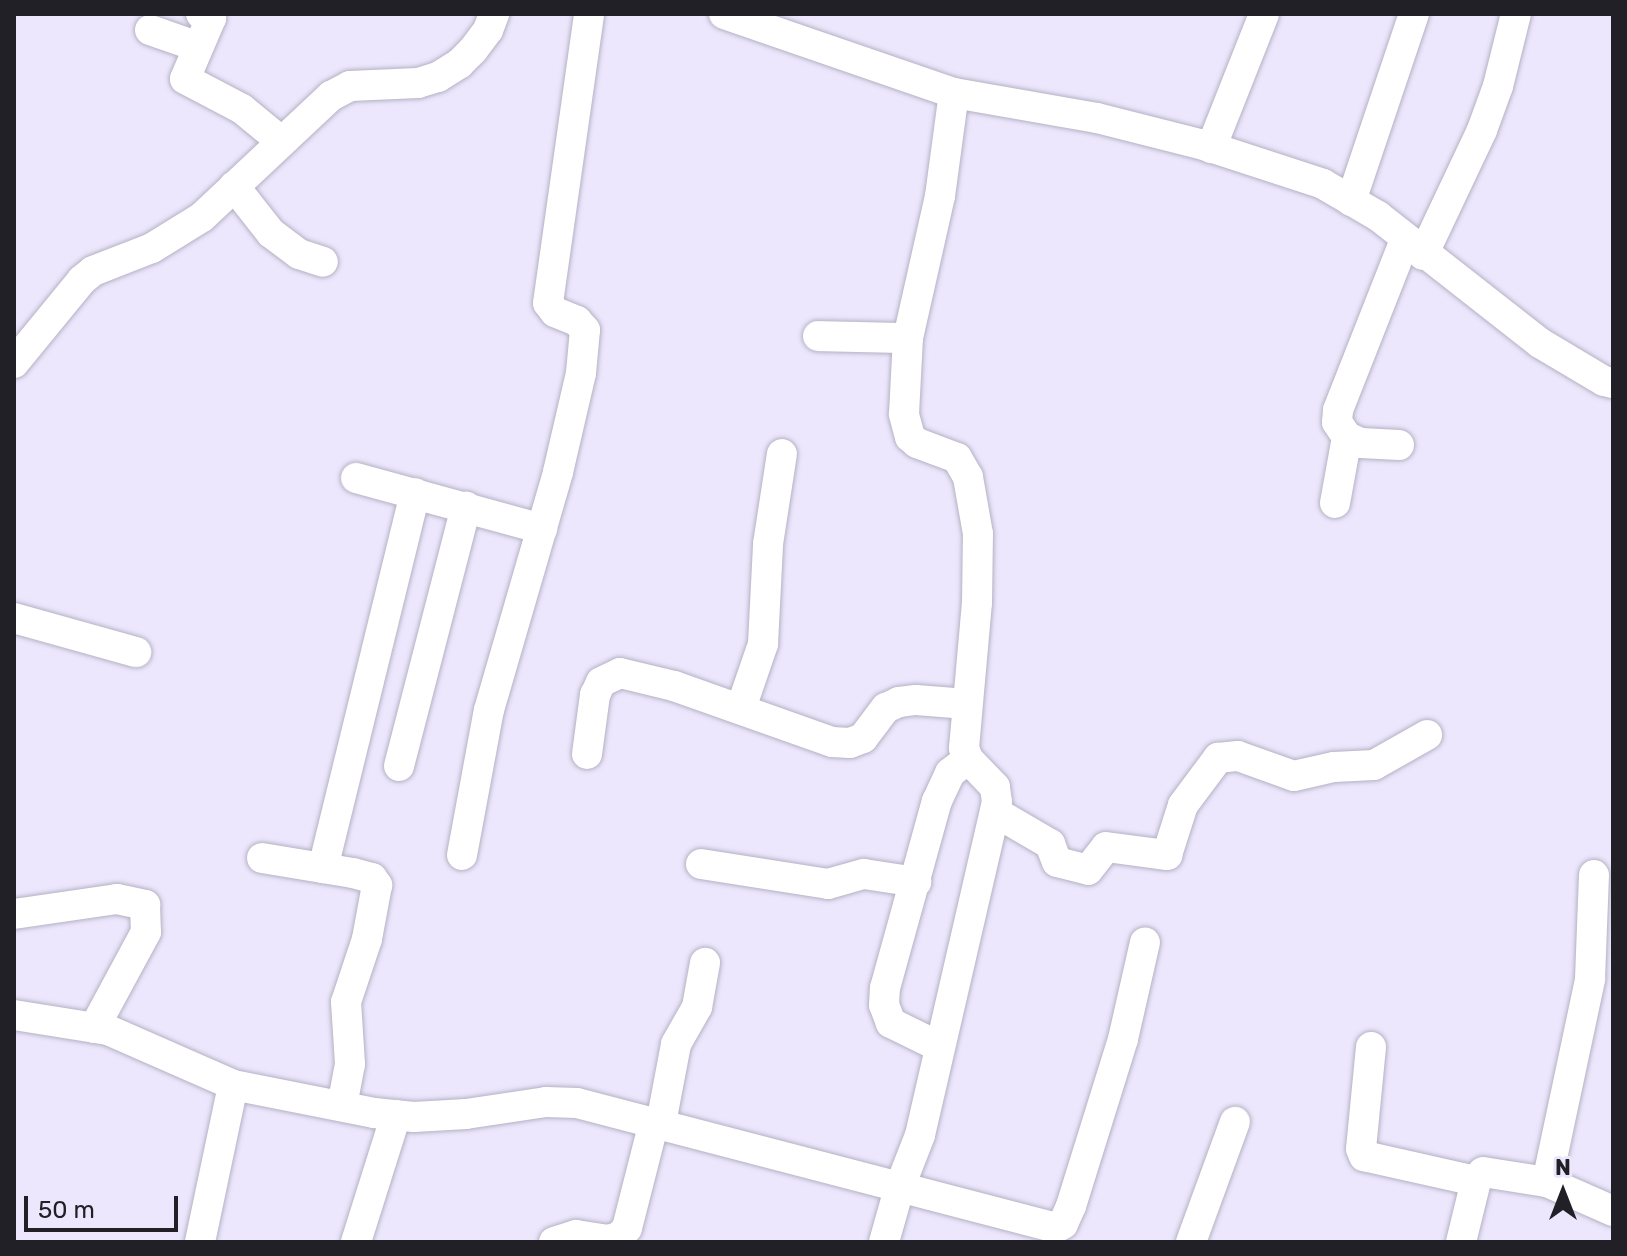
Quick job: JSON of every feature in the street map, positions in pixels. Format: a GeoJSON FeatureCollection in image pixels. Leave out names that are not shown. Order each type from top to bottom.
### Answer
{"type":"FeatureCollection","features":[{"type":"Feature","properties":{"kind":"street"},"geometry":{"type":"LineString","coordinates":[[201,14],[211,18],[196,46],[185,79],[242,109],[281,141]]}},
{"type":"Feature","properties":{"kind":"street"},"geometry":{"type":"LineString","coordinates":[[14,363],[93,271],[172,237],[202,217],[281,141],[339,91],[362,85],[418,83],[438,77],[459,64],[473,50],[488,30],[494,14]]}},
{"type":"Feature","properties":{"kind":"street"},"geometry":{"type":"LineString","coordinates":[[462,855],[489,710],[542,529],[581,373],[586,336],[581,325],[555,312],[548,303],[589,14]]}},
{"type":"Feature","properties":{"kind":"street"},"geometry":{"type":"LineString","coordinates":[[724,14],[954,93],[1097,118],[1211,148],[1323,184],[1378,216],[1540,343],[1604,381],[1613,383]]}},
{"type":"Feature","properties":{"kind":"street"},"geometry":{"type":"LineString","coordinates":[[1211,148],[1264,14]]}},
{"type":"Feature","properties":{"kind":"street"},"geometry":{"type":"LineString","coordinates":[[1351,201],[1414,14]]}},
{"type":"Feature","properties":{"kind":"street"},"geometry":{"type":"LineString","coordinates":[[1399,445],[1361,443],[1347,437],[1337,422],[1338,410],[1414,247],[1482,130],[1498,86],[1516,14]]}},
{"type":"Feature","properties":{"kind":"street"},"geometry":{"type":"LineString","coordinates":[[150,30],[196,46]]}},
{"type":"Feature","properties":{"kind":"street"},"geometry":{"type":"LineString","coordinates":[[884,1242],[899,1189],[918,1143],[995,812],[995,787],[968,759],[963,735],[976,637],[975,509],[963,463],[948,453],[917,443],[906,427],[904,375],[908,338],[940,196],[954,93]]}},
{"type":"Feature","properties":{"kind":"street"},"geometry":{"type":"LineString","coordinates":[[234,186],[271,233],[306,262]]}},
{"type":"Feature","properties":{"kind":"street"},"geometry":{"type":"LineString","coordinates":[[818,336],[908,338]]}},
{"type":"Feature","properties":{"kind":"street"},"geometry":{"type":"LineString","coordinates":[[1335,503],[1347,437]]}},
{"type":"Feature","properties":{"kind":"street"},"geometry":{"type":"LineString","coordinates":[[741,708],[763,644],[770,530],[782,454]]}},
{"type":"Feature","properties":{"kind":"street"},"geometry":{"type":"LineString","coordinates":[[356,478],[542,529]]}},
{"type":"Feature","properties":{"kind":"street"},"geometry":{"type":"LineString","coordinates":[[323,868],[415,493]]}},
{"type":"Feature","properties":{"kind":"street"},"geometry":{"type":"LineString","coordinates":[[399,766],[466,506]]}},
{"type":"Feature","properties":{"kind":"street"},"geometry":{"type":"LineString","coordinates":[[14,618],[136,652]]}},
{"type":"Feature","properties":{"kind":"street"},"geometry":{"type":"LineString","coordinates":[[587,754],[595,695],[609,676],[643,676],[832,742],[850,743],[863,738],[886,708],[899,702],[916,700],[967,704]]}},
{"type":"Feature","properties":{"kind":"street"},"geometry":{"type":"LineString","coordinates":[[995,812],[1050,844],[1057,862],[1088,870],[1106,847],[1167,855],[1183,805],[1218,758],[1238,756],[1294,776],[1334,767],[1374,765],[1427,735]]}},
{"type":"Feature","properties":{"kind":"street"},"geometry":{"type":"LineString","coordinates":[[940,1047],[891,1023],[884,1005],[885,988],[944,783],[968,759]]}},
{"type":"Feature","properties":{"kind":"street"},"geometry":{"type":"LineString","coordinates":[[262,858],[372,878],[377,885],[367,939],[346,1002],[350,1064],[342,1106]]}},
{"type":"Feature","properties":{"kind":"street"},"geometry":{"type":"LineString","coordinates":[[701,864],[828,884],[864,874],[916,882]]}},
{"type":"Feature","properties":{"kind":"street"},"geometry":{"type":"LineString","coordinates":[[1547,1182],[1602,979],[1594,875]]}},
{"type":"Feature","properties":{"kind":"street"},"geometry":{"type":"LineString","coordinates":[[14,914],[117,899],[145,905],[146,932],[94,1028]]}},
{"type":"Feature","properties":{"kind":"street"},"geometry":{"type":"LineString","coordinates":[[14,1015],[94,1028],[136,1040],[233,1085],[396,1115],[466,1114],[546,1102],[577,1103],[658,1122],[1047,1228],[1063,1224],[1123,1039],[1145,942]]}},
{"type":"Feature","properties":{"kind":"street"},"geometry":{"type":"LineString","coordinates":[[554,1242],[576,1235],[607,1240],[619,1237],[627,1228],[658,1122],[676,1044],[697,1007],[705,963]]}},
{"type":"Feature","properties":{"kind":"street"},"geometry":{"type":"LineString","coordinates":[[1371,1047],[1361,1153],[1369,1158],[1476,1181]]}},
{"type":"Feature","properties":{"kind":"street"},"geometry":{"type":"LineString","coordinates":[[200,1242],[233,1085]]}},
{"type":"Feature","properties":{"kind":"street"},"geometry":{"type":"LineString","coordinates":[[356,1242],[396,1115]]}},
{"type":"Feature","properties":{"kind":"street"},"geometry":{"type":"LineString","coordinates":[[1191,1242],[1235,1122]]}},
{"type":"Feature","properties":{"kind":"street"},"geometry":{"type":"LineString","coordinates":[[1461,1242],[1476,1181],[1483,1172],[1547,1182],[1613,1211]]}}]}
